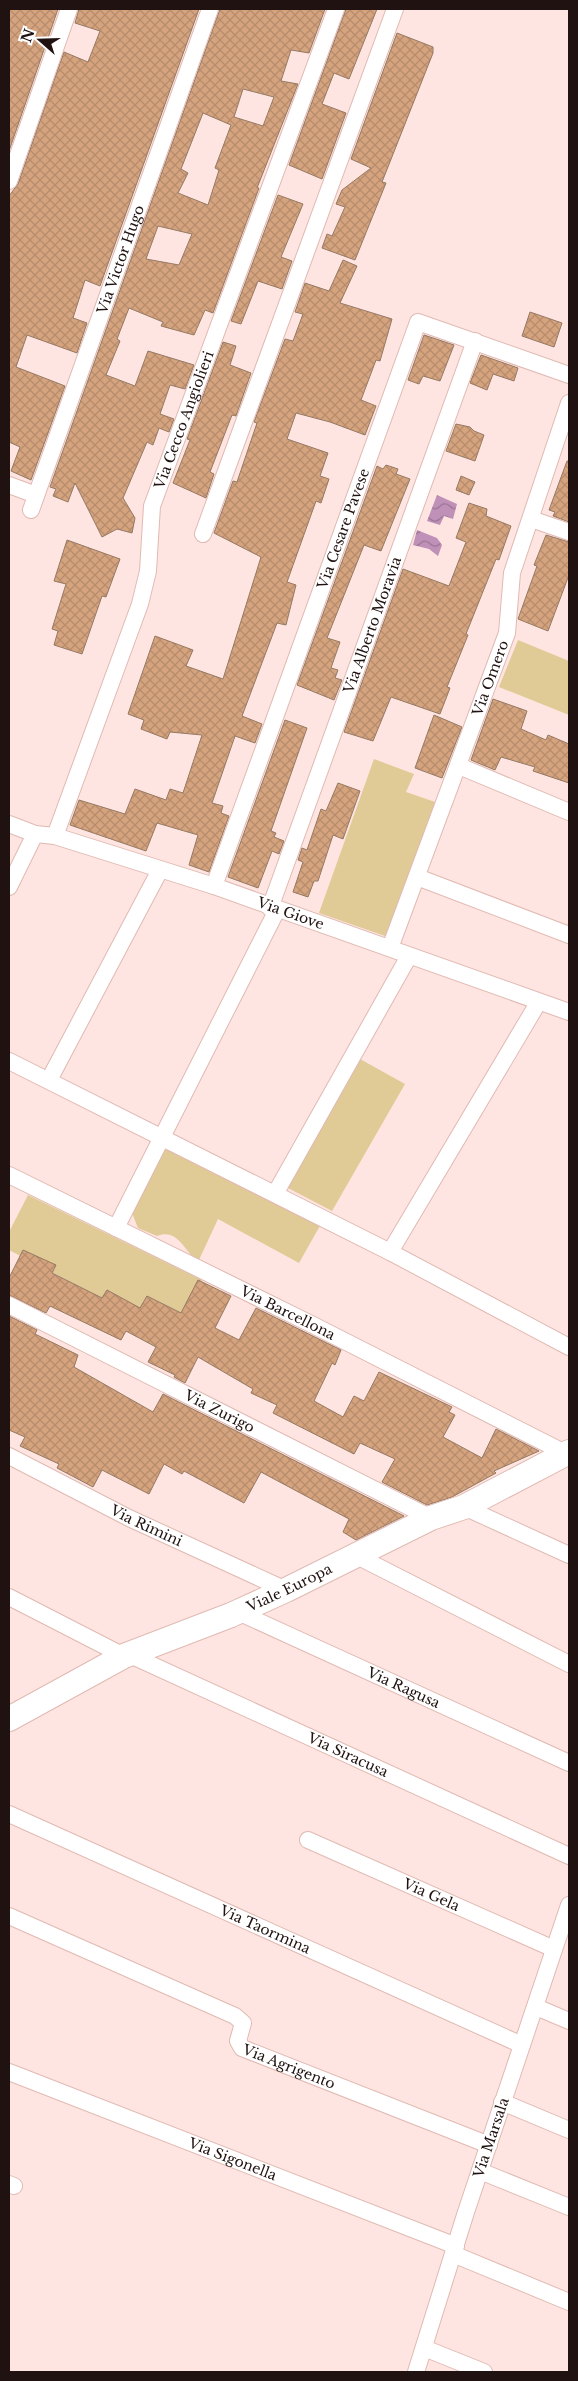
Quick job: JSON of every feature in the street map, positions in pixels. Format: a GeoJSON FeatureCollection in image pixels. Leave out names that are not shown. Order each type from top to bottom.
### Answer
{"type":"FeatureCollection","features":[{"type":"Feature","properties":{"kind":"street"},"geometry":{"type":"LineString","coordinates":[[9,180],[69,9]]}},
{"type":"Feature","properties":{"kind":"street","name":"Via Victor Hugo"},"geometry":{"type":"LineString","coordinates":[[9,485],[34,503],[210,9]]}},
{"type":"Feature","properties":{"kind":"street","name":"Via Cecco Angiolieri"},"geometry":{"type":"LineString","coordinates":[[54,836],[140,604],[148,571],[152,506],[336,9]]}},
{"type":"Feature","properties":{"kind":"street"},"geometry":{"type":"LineString","coordinates":[[204,534],[395,9]]}},
{"type":"Feature","properties":{"kind":"street","name":"Via Cesare Pavese"},"geometry":{"type":"LineString","coordinates":[[214,886],[418,322],[569,375]]}},
{"type":"Feature","properties":{"kind":"street","name":"Via Alberto Moravia"},"geometry":{"type":"LineString","coordinates":[[116,1228],[163,1137],[274,909],[474,341]]}},
{"type":"Feature","properties":{"kind":"street","name":"Via Omero"},"geometry":{"type":"LineString","coordinates":[[390,948],[507,633],[512,573],[569,403]]}},
{"type":"Feature","properties":{"kind":"street"},"geometry":{"type":"LineString","coordinates":[[531,519],[569,532]]}},
{"type":"Feature","properties":{"kind":"street"},"geometry":{"type":"LineString","coordinates":[[459,766],[569,812]]}},
{"type":"Feature","properties":{"kind":"street","name":"Via Giove"},"geometry":{"type":"LineString","coordinates":[[9,824],[35,834],[54,836],[214,886],[538,1003],[569,1012]]}},
{"type":"Feature","properties":{"kind":"street"},"geometry":{"type":"LineString","coordinates":[[9,834],[35,834],[9,887]]}},
{"type":"Feature","properties":{"kind":"street"},"geometry":{"type":"LineString","coordinates":[[49,1080],[160,870]]}},
{"type":"Feature","properties":{"kind":"street"},"geometry":{"type":"LineString","coordinates":[[417,877],[569,935]]}},
{"type":"Feature","properties":{"kind":"street"},"geometry":{"type":"LineString","coordinates":[[276,1194],[409,956]]}},
{"type":"Feature","properties":{"kind":"street"},"geometry":{"type":"LineString","coordinates":[[390,1252],[538,1003]]}},
{"type":"Feature","properties":{"kind":"street"},"geometry":{"type":"LineString","coordinates":[[9,1060],[390,1252],[569,1347]]}},
{"type":"Feature","properties":{"kind":"street","name":"Via Barcellona"},"geometry":{"type":"LineString","coordinates":[[9,1175],[568,1453]]}},
{"type":"Feature","properties":{"kind":"street","name":"Via Zurigo"},"geometry":{"type":"LineString","coordinates":[[9,1305],[301,1451],[430,1518]]}},
{"type":"Feature","properties":{"kind":"street","name":"Viale Europa"},"geometry":{"type":"LineString","coordinates":[[9,1719],[126,1655],[238,1612],[357,1556],[430,1518],[464,1506],[568,1453]]}},
{"type":"Feature","properties":{"kind":"street","name":"Via Rimini"},"geometry":{"type":"LineString","coordinates":[[9,1456],[129,1518],[286,1590]]}},
{"type":"Feature","properties":{"kind":"street"},"geometry":{"type":"LineString","coordinates":[[464,1506],[569,1554]]}},
{"type":"Feature","properties":{"kind":"street"},"geometry":{"type":"LineString","coordinates":[[357,1556],[569,1664]]}},
{"type":"Feature","properties":{"kind":"street","name":"Via Siracusa"},"geometry":{"type":"LineString","coordinates":[[9,1596],[126,1655],[569,1856]]}},
{"type":"Feature","properties":{"kind":"street","name":"Via Ragusa"},"geometry":{"type":"LineString","coordinates":[[238,1612],[569,1762]]}},
{"type":"Feature","properties":{"kind":"street","name":"Via Taormina"},"geometry":{"type":"LineString","coordinates":[[9,1814],[522,2045]]}},
{"type":"Feature","properties":{"kind":"street","name":"Via Gela"},"geometry":{"type":"LineString","coordinates":[[308,1840],[560,1948]]}},
{"type":"Feature","properties":{"kind":"street","name":"Via Marsala"},"geometry":{"type":"LineString","coordinates":[[416,2372],[502,2102],[536,2007],[560,1948],[569,1905]]}},
{"type":"Feature","properties":{"kind":"street","name":"Via Agrigento"},"geometry":{"type":"LineString","coordinates":[[9,1916],[235,2016],[243,2023],[238,2041],[242,2048],[488,2145]]}},
{"type":"Feature","properties":{"kind":"street"},"geometry":{"type":"LineString","coordinates":[[536,2007],[569,2021]]}},
{"type":"Feature","properties":{"kind":"street","name":"Via Sigonella"},"geometry":{"type":"LineString","coordinates":[[9,2072],[455,2250],[569,2302]]}},
{"type":"Feature","properties":{"kind":"street"},"geometry":{"type":"LineString","coordinates":[[502,2102],[569,2130]]}},
{"type":"Feature","properties":{"kind":"street"},"geometry":{"type":"LineString","coordinates":[[480,2171],[569,2206]]}},
{"type":"Feature","properties":{"kind":"street"},"geometry":{"type":"LineString","coordinates":[[424,2348],[484,2372]]}},
{"type":"Feature","properties":{"kind":"shaded area"},"geometry":{"type":"Polygon","coordinates":[[[518,640],[569,661],[569,715],[499,687],[518,640]]]}},
{"type":"Feature","properties":{"kind":"shaded area"},"geometry":{"type":"Polygon","coordinates":[[[374,759],[414,774],[406,792],[438,803],[385,936],[319,913],[374,759]]]}},
{"type":"Feature","properties":{"kind":"shaded area"},"geometry":{"type":"Polygon","coordinates":[[[360,1059],[405,1084],[332,1211],[288,1188],[289,1177],[360,1059]]]}},
{"type":"Feature","properties":{"kind":"shaded area"},"geometry":{"type":"Polygon","coordinates":[[[165,1147],[321,1224],[299,1263],[218,1219],[198,1262],[176,1238],[164,1234],[157,1236],[138,1228],[132,1213],[165,1147]]]}},
{"type":"Feature","properties":{"kind":"shaded area"},"geometry":{"type":"Polygon","coordinates":[[[28,1195],[202,1280],[183,1314],[147,1296],[136,1316],[9,1250],[9,1232],[28,1195]]]}},
{"type":"Feature","properties":{"kind":"water"},"geometry":{"type":"Polygon","coordinates":[[[437,495],[457,504],[453,519],[444,516],[440,525],[427,521],[437,495]]]}},
{"type":"Feature","properties":{"kind":"water"},"geometry":{"type":"Polygon","coordinates":[[[417,530],[437,538],[442,545],[438,556],[429,549],[413,545],[417,530]]]}},
{"type":"Feature","properties":{"kind":"building"},"geometry":{"type":"Polygon","coordinates":[[[9,9],[58,9],[9,151],[9,9]]]}},
{"type":"Feature","properties":{"kind":"building"},"geometry":{"type":"Polygon","coordinates":[[[79,9],[199,9],[100,286],[85,280],[73,318],[87,323],[77,353],[27,335],[16,367],[65,386],[31,480],[11,471],[20,447],[9,442],[9,196],[18,184],[64,52],[88,62],[100,31],[75,23],[79,9]]]}},
{"type":"Feature","properties":{"kind":"building"},"geometry":{"type":"Polygon","coordinates":[[[220,9],[325,9],[309,53],[291,50],[281,81],[298,84],[257,188],[259,188],[213,313],[205,310],[194,335],[161,326],[163,322],[129,308],[117,339],[120,341],[106,375],[135,386],[148,351],[194,365],[185,389],[170,385],[160,414],[174,419],[169,432],[159,428],[153,445],[147,442],[123,498],[135,518],[132,533],[117,529],[102,537],[75,483],[68,502],[53,496],[56,489],[50,487],[220,9]],[[243,89],[234,117],[263,126],[274,97],[243,89]],[[203,113],[181,169],[188,173],[178,193],[208,205],[219,170],[215,168],[231,125],[203,113]],[[158,226],[146,259],[179,265],[192,234],[158,226]]]}},
{"type":"Feature","properties":{"kind":"building"},"geometry":{"type":"Polygon","coordinates":[[[346,9],[377,9],[349,79],[334,73],[322,104],[346,113],[322,179],[289,165],[346,9]]]}},
{"type":"Feature","properties":{"kind":"building"},"geometry":{"type":"Polygon","coordinates":[[[397,33],[433,47],[433,53],[382,182],[386,183],[355,260],[322,248],[327,234],[332,236],[345,207],[336,204],[342,190],[371,168],[351,159],[397,33]]]}},
{"type":"Feature","properties":{"kind":"building"},"geometry":{"type":"Polygon","coordinates":[[[278,195],[303,204],[281,257],[292,261],[282,289],[258,281],[241,324],[231,321],[278,195]]]}},
{"type":"Feature","properties":{"kind":"building"},"geometry":{"type":"Polygon","coordinates":[[[343,260],[357,266],[340,303],[392,319],[380,361],[376,360],[361,400],[376,406],[365,435],[330,422],[296,413],[287,439],[328,453],[320,476],[329,479],[321,503],[316,501],[287,582],[296,585],[286,625],[277,623],[242,716],[262,724],[255,743],[235,736],[212,803],[223,806],[221,813],[229,816],[209,872],[189,865],[198,835],[157,823],[146,851],[70,825],[79,800],[125,814],[135,789],[166,800],[170,789],[183,793],[202,735],[170,732],[167,739],[141,729],[144,720],[128,714],[155,636],[193,650],[186,666],[223,679],[261,557],[214,533],[233,481],[237,482],[257,423],[254,422],[285,339],[293,341],[303,314],[295,312],[305,283],[329,291],[343,260]]]}},
{"type":"Feature","properties":{"kind":"building"},"geometry":{"type":"Polygon","coordinates":[[[530,312],[562,323],[554,347],[522,336],[530,312]]]}},
{"type":"Feature","properties":{"kind":"building"},"geometry":{"type":"Polygon","coordinates":[[[424,335],[454,345],[440,381],[423,376],[419,384],[408,380],[424,335]]]}},
{"type":"Feature","properties":{"kind":"building"},"geometry":{"type":"Polygon","coordinates":[[[223,342],[236,346],[230,365],[251,373],[236,416],[232,415],[210,472],[214,474],[206,498],[173,483],[190,440],[187,439],[223,342]]]}},
{"type":"Feature","properties":{"kind":"building"},"geometry":{"type":"Polygon","coordinates":[[[481,355],[518,368],[514,381],[493,374],[487,390],[470,383],[481,355]]]}},
{"type":"Feature","properties":{"kind":"building"},"geometry":{"type":"Polygon","coordinates":[[[456,424],[470,427],[484,435],[475,461],[446,451],[456,424]]]}},
{"type":"Feature","properties":{"kind":"building"},"geometry":{"type":"Polygon","coordinates":[[[567,461],[569,461],[569,522],[553,516],[555,512],[549,510],[567,461]]]}},
{"type":"Feature","properties":{"kind":"building"},"geometry":{"type":"Polygon","coordinates":[[[386,465],[398,469],[396,474],[410,479],[381,551],[364,545],[327,638],[340,642],[331,668],[338,670],[335,678],[342,680],[334,700],[297,685],[377,466],[383,469],[386,465]]]}},
{"type":"Feature","properties":{"kind":"building"},"geometry":{"type":"Polygon","coordinates":[[[461,476],[475,482],[469,495],[456,490],[461,476]]]}},
{"type":"Feature","properties":{"kind":"building"},"geometry":{"type":"Polygon","coordinates":[[[469,503],[487,509],[486,516],[511,526],[499,560],[496,559],[466,634],[468,635],[447,687],[450,688],[440,714],[391,697],[373,741],[344,732],[403,569],[449,586],[466,542],[456,538],[469,503]]]}},
{"type":"Feature","properties":{"kind":"building"},"geometry":{"type":"Polygon","coordinates":[[[546,535],[569,542],[569,575],[548,631],[518,619],[537,566],[534,565],[546,535]]]}},
{"type":"Feature","properties":{"kind":"building"},"geometry":{"type":"Polygon","coordinates":[[[67,540],[120,559],[106,597],[102,596],[82,654],[54,645],[58,631],[52,629],[66,584],[54,581],[67,540]]]}},
{"type":"Feature","properties":{"kind":"building"},"geometry":{"type":"Polygon","coordinates":[[[493,699],[527,711],[521,729],[546,740],[548,735],[569,744],[569,783],[533,771],[535,767],[501,757],[495,770],[471,760],[493,699]]]}},
{"type":"Feature","properties":{"kind":"building"},"geometry":{"type":"Polygon","coordinates":[[[434,715],[462,727],[442,778],[415,768],[434,715]]]}},
{"type":"Feature","properties":{"kind":"building"},"geometry":{"type":"Polygon","coordinates":[[[285,720],[307,728],[271,831],[276,833],[274,837],[284,841],[279,854],[272,851],[258,888],[228,877],[285,720]]]}},
{"type":"Feature","properties":{"kind":"building"},"geometry":{"type":"Polygon","coordinates":[[[338,783],[360,791],[343,839],[333,835],[318,881],[314,881],[308,897],[293,892],[303,862],[298,860],[302,848],[307,850],[321,809],[326,811],[338,783]]]}},
{"type":"Feature","properties":{"kind":"building"},"geometry":{"type":"Polygon","coordinates":[[[23,1250],[56,1265],[52,1273],[102,1298],[107,1290],[140,1308],[147,1296],[181,1313],[198,1280],[231,1296],[215,1328],[239,1340],[256,1308],[341,1350],[335,1365],[332,1363],[314,1401],[343,1417],[354,1396],[364,1401],[379,1372],[452,1407],[449,1412],[455,1415],[443,1437],[482,1458],[496,1429],[539,1451],[494,1471],[496,1473],[452,1497],[427,1505],[382,1482],[395,1459],[360,1443],[354,1454],[273,1413],[277,1405],[251,1393],[253,1389],[198,1357],[185,1383],[174,1377],[175,1375],[148,1362],[156,1347],[126,1331],[121,1340],[50,1306],[46,1313],[9,1295],[9,1278],[23,1250]]]}},
{"type":"Feature","properties":{"kind":"building"},"geometry":{"type":"Polygon","coordinates":[[[9,1316],[37,1330],[35,1334],[78,1355],[74,1367],[153,1412],[163,1394],[404,1516],[356,1540],[343,1532],[349,1519],[261,1472],[244,1503],[184,1471],[182,1474],[164,1464],[149,1494],[102,1470],[93,1487],[57,1468],[59,1464],[20,1446],[25,1437],[9,1430],[9,1316]]]}}]}
